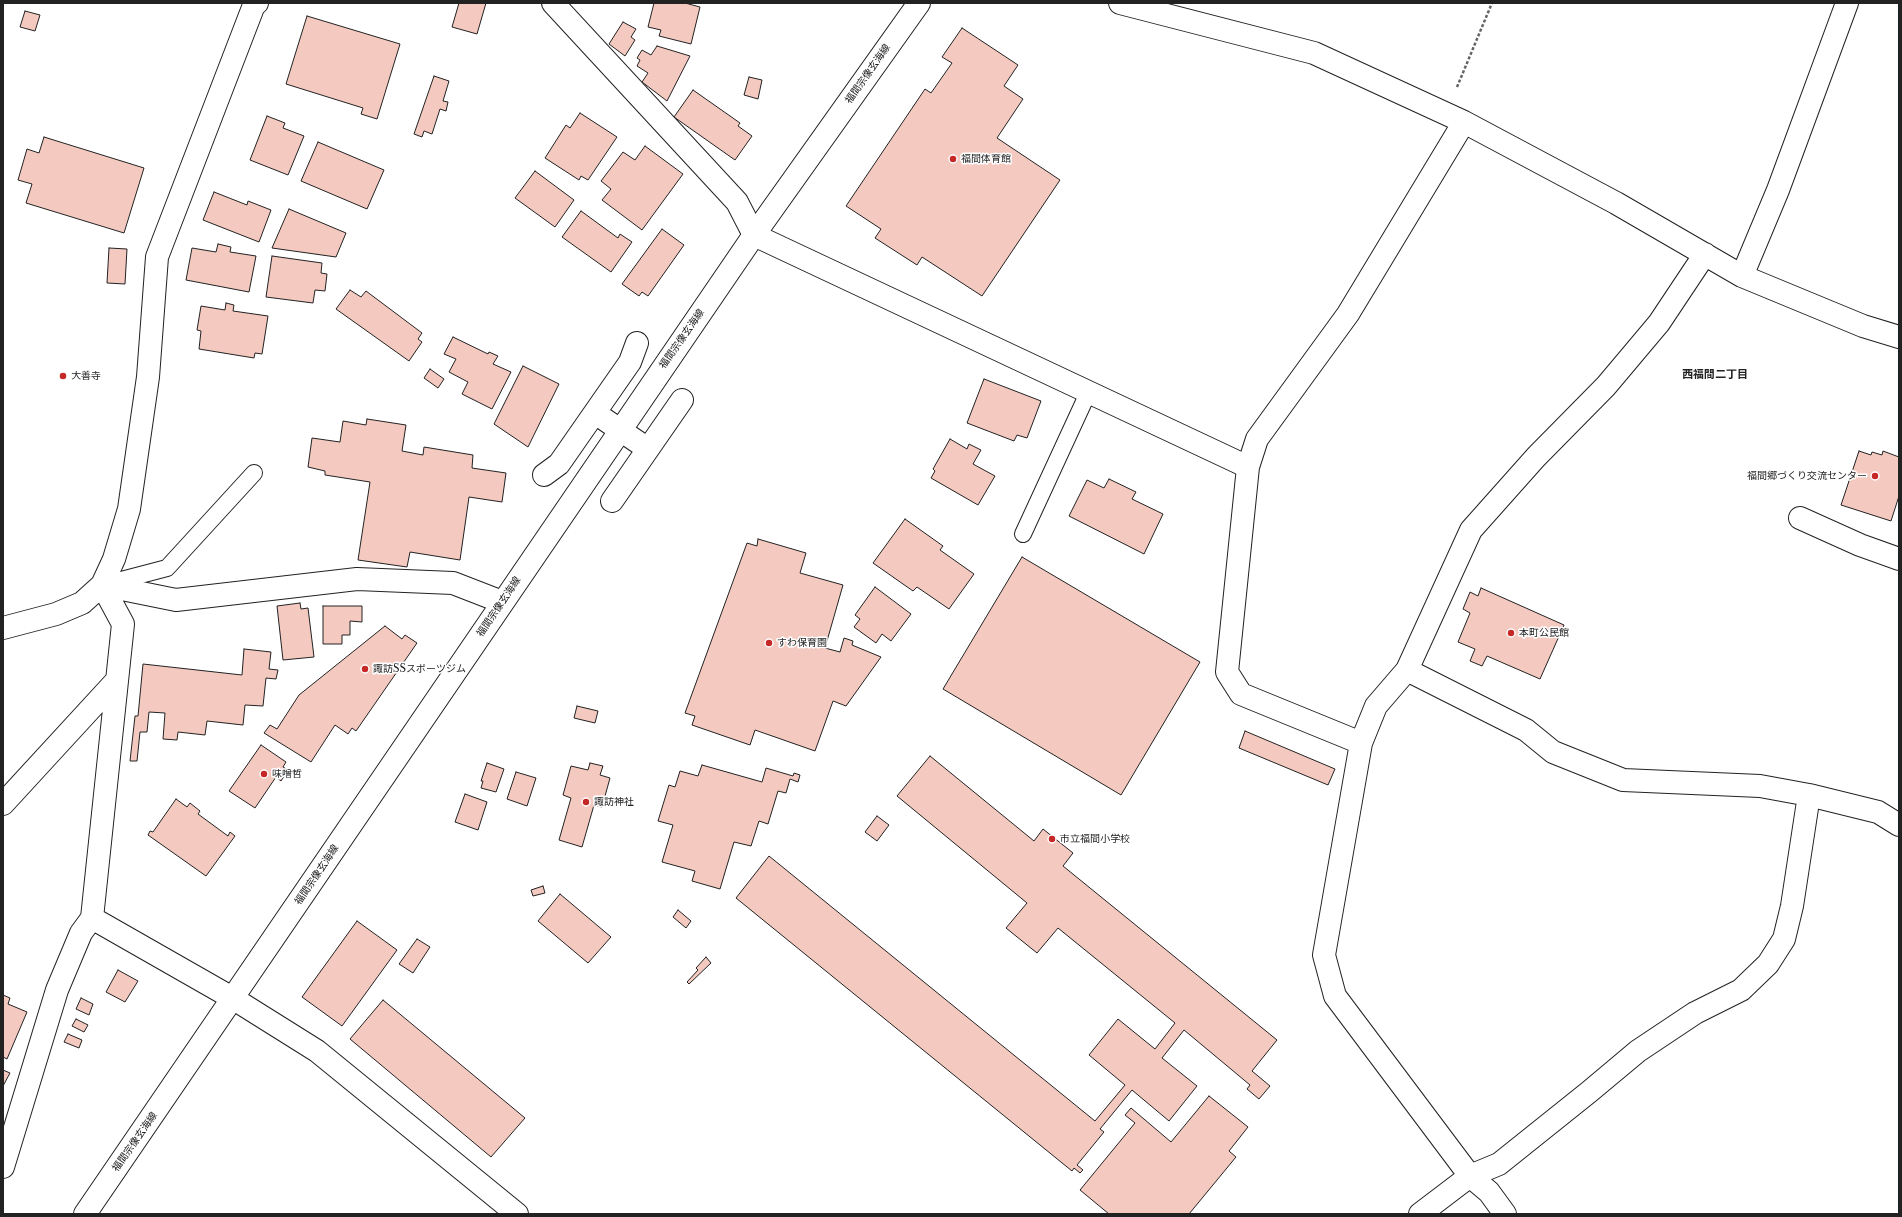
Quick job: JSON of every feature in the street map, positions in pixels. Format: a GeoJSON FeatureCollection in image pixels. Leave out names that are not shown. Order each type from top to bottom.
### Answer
{"type":"FeatureCollection","features":[{"type":"Feature","properties":{"kind":"street"},"geometry":{"type":"LineString","coordinates":[[3,628],[56,614],[82,603],[102,585],[114,559],[129,508],[148,378],[157,257],[254,6],[257,3]]}},
{"type":"Feature","properties":{"kind":"street"},"geometry":{"type":"LineString","coordinates":[[553,3],[737,202],[754,235],[1248,467]]}},
{"type":"Feature","properties":{"kind":"street","name":"福間宗像玄海線"},"geometry":{"type":"LineString","coordinates":[[85,1214],[234,999],[502,602],[754,235],[919,3]]}},
{"type":"Feature","properties":{"kind":"street"},"geometry":{"type":"LineString","coordinates":[[1120,3],[1314,53],[1455,118],[1616,203],[1742,276],[1863,326],[1899,337]]}},
{"type":"Feature","properties":{"kind":"street"},"geometry":{"type":"LineString","coordinates":[[1742,276],[1778,190],[1847,3]]}},
{"type":"Feature","properties":{"kind":"street"},"geometry":{"type":"LineString","coordinates":[[1361,743],[1240,694],[1227,672],[1248,467],[1257,439],[1348,314],[1455,118]]}},
{"type":"Feature","properties":{"kind":"street"},"geometry":{"type":"LineString","coordinates":[[1504,1214],[1489,1192],[1470,1176],[1335,996],[1324,955],[1361,743],[1376,706],[1407,670],[1471,530],[1536,457],[1606,386],[1659,323],[1705,254]]}},
{"type":"Feature","properties":{"kind":"street"},"geometry":{"type":"LineString","coordinates":[[544,475],[560,464],[630,362],[637,343]]}},
{"type":"Feature","properties":{"kind":"street"},"geometry":{"type":"LineString","coordinates":[[612,501],[682,400]]}},
{"type":"Feature","properties":{"kind":"street"},"geometry":{"type":"LineString","coordinates":[[595,413],[648,449]]}},
{"type":"Feature","properties":{"kind":"street"},"geometry":{"type":"LineString","coordinates":[[1800,518],[1860,545],[1899,559]]}},
{"type":"Feature","properties":{"kind":"street"},"geometry":{"type":"LineString","coordinates":[[102,585],[176,600],[364,579],[453,583],[502,602]]}},
{"type":"Feature","properties":{"kind":"street"},"geometry":{"type":"LineString","coordinates":[[3,1167],[57,990],[81,933],[92,918],[123,624],[102,585]]}},
{"type":"Feature","properties":{"kind":"street"},"geometry":{"type":"LineString","coordinates":[[1407,670],[1526,730],[1553,752],[1623,780],[1760,786],[1809,795],[1878,812],[1899,825]]}},
{"type":"Feature","properties":{"kind":"street"},"geometry":{"type":"LineString","coordinates":[[3,804],[117,680]]}},
{"type":"Feature","properties":{"kind":"street"},"geometry":{"type":"LineString","coordinates":[[1420,1214],[1470,1176],[1498,1164],[1638,1051],[1695,1013],[1741,990],[1768,964],[1784,938],[1792,906],[1809,795]]}},
{"type":"Feature","properties":{"kind":"street"},"geometry":{"type":"LineString","coordinates":[[92,918],[234,999],[317,1051],[516,1214]]}},
{"type":"Feature","properties":{"kind":"lane"},"geometry":{"type":"LineString","coordinates":[[1023,534],[1088,393]]}},
{"type":"Feature","properties":{"kind":"lane"},"geometry":{"type":"LineString","coordinates":[[102,585],[167,568],[254,473]]}},
{"type":"Feature","properties":{"kind":"path"},"geometry":{"type":"LineString","coordinates":[[1455,118],[1492,3]]}},
{"type":"Feature","properties":{"kind":"building"},"geometry":{"type":"Polygon","coordinates":[[[459,3],[486,3],[477,34],[452,27],[459,3]]]}},
{"type":"Feature","properties":{"kind":"building"},"geometry":{"type":"Polygon","coordinates":[[[654,3],[685,3],[700,7],[691,44],[659,36],[661,30],[648,27],[654,3]]]}},
{"type":"Feature","properties":{"kind":"building"},"geometry":{"type":"Polygon","coordinates":[[[25,11],[40,15],[35,31],[20,27],[25,11]]]}},
{"type":"Feature","properties":{"kind":"building"},"geometry":{"type":"Polygon","coordinates":[[[307,16],[400,44],[377,119],[361,114],[363,108],[286,84],[307,16]]]}},
{"type":"Feature","properties":{"kind":"building"},"geometry":{"type":"Polygon","coordinates":[[[623,22],[636,29],[631,37],[635,40],[625,56],[609,44],[623,22]]]}},
{"type":"Feature","properties":{"kind":"building","name":"福間体育館"},"geometry":{"type":"Polygon","coordinates":[[[962,28],[1018,65],[1004,86],[1023,99],[997,138],[1060,180],[982,296],[922,257],[917,265],[875,238],[881,229],[846,206],[925,89],[931,93],[952,63],[942,57],[962,28]]]}},
{"type":"Feature","properties":{"kind":"building"},"geometry":{"type":"Polygon","coordinates":[[[657,46],[690,56],[667,101],[642,82],[648,73],[637,66],[640,60],[637,58],[642,50],[651,55],[657,46]]]}},
{"type":"Feature","properties":{"kind":"building"},"geometry":{"type":"Polygon","coordinates":[[[434,76],[449,81],[443,101],[448,102],[446,111],[440,109],[432,134],[424,131],[422,137],[414,134],[434,76]]]}},
{"type":"Feature","properties":{"kind":"building"},"geometry":{"type":"Polygon","coordinates":[[[749,77],[762,80],[758,99],[744,95],[749,77]]]}},
{"type":"Feature","properties":{"kind":"building"},"geometry":{"type":"Polygon","coordinates":[[[693,90],[740,123],[738,126],[752,136],[735,160],[674,117],[693,90]]]}},
{"type":"Feature","properties":{"kind":"building"},"geometry":{"type":"Polygon","coordinates":[[[580,113],[617,137],[588,180],[581,176],[579,180],[545,158],[566,125],[570,128],[580,113]]]}},
{"type":"Feature","properties":{"kind":"building"},"geometry":{"type":"Polygon","coordinates":[[[267,116],[285,123],[283,128],[304,136],[288,175],[250,160],[267,116]]]}},
{"type":"Feature","properties":{"kind":"building"},"geometry":{"type":"Polygon","coordinates":[[[44,137],[144,168],[124,233],[26,203],[32,184],[18,180],[27,149],[39,153],[44,137]]]}},
{"type":"Feature","properties":{"kind":"building"},"geometry":{"type":"Polygon","coordinates":[[[318,142],[384,170],[367,209],[301,181],[318,142]]]}},
{"type":"Feature","properties":{"kind":"building"},"geometry":{"type":"Polygon","coordinates":[[[645,146],[683,174],[642,230],[602,200],[611,189],[601,181],[623,152],[635,160],[645,146]]]}},
{"type":"Feature","properties":{"kind":"building"},"geometry":{"type":"Polygon","coordinates":[[[535,171],[574,200],[555,227],[515,198],[535,171]]]}},
{"type":"Feature","properties":{"kind":"building"},"geometry":{"type":"Polygon","coordinates":[[[214,192],[247,205],[248,201],[271,210],[259,242],[203,220],[214,192]]]}},
{"type":"Feature","properties":{"kind":"building"},"geometry":{"type":"Polygon","coordinates":[[[289,209],[346,233],[336,257],[272,248],[289,209]]]}},
{"type":"Feature","properties":{"kind":"building"},"geometry":{"type":"Polygon","coordinates":[[[581,211],[618,238],[620,234],[632,242],[611,272],[562,237],[581,211]]]}},
{"type":"Feature","properties":{"kind":"building"},"geometry":{"type":"Polygon","coordinates":[[[662,229],[684,245],[648,296],[642,292],[639,296],[622,284],[662,229]]]}},
{"type":"Feature","properties":{"kind":"building"},"geometry":{"type":"Polygon","coordinates":[[[218,244],[231,247],[230,252],[256,256],[249,292],[186,280],[192,248],[216,252],[218,244]]]}},
{"type":"Feature","properties":{"kind":"building"},"geometry":{"type":"Polygon","coordinates":[[[109,248],[127,249],[125,284],[107,283],[109,248]]]}},
{"type":"Feature","properties":{"kind":"building"},"geometry":{"type":"Polygon","coordinates":[[[272,256],[322,263],[321,273],[327,274],[325,291],[315,290],[313,303],[266,297],[272,256]]]}},
{"type":"Feature","properties":{"kind":"building"},"geometry":{"type":"Polygon","coordinates":[[[350,290],[361,297],[366,291],[422,333],[418,339],[422,342],[409,361],[336,309],[350,290]]]}},
{"type":"Feature","properties":{"kind":"building"},"geometry":{"type":"Polygon","coordinates":[[[226,303],[234,305],[233,311],[268,316],[262,354],[255,353],[254,358],[199,349],[201,331],[197,330],[201,306],[225,310],[226,303]]]}},
{"type":"Feature","properties":{"kind":"building"},"geometry":{"type":"Polygon","coordinates":[[[453,337],[488,354],[489,352],[498,356],[493,364],[511,372],[492,409],[462,394],[468,382],[449,372],[456,359],[444,354],[453,337]]]}},
{"type":"Feature","properties":{"kind":"building"},"geometry":{"type":"Polygon","coordinates":[[[523,366],[559,384],[528,447],[494,424],[523,366]]]}},
{"type":"Feature","properties":{"kind":"building"},"geometry":{"type":"Polygon","coordinates":[[[430,369],[444,379],[438,388],[424,378],[430,369]]]}},
{"type":"Feature","properties":{"kind":"building"},"geometry":{"type":"Polygon","coordinates":[[[984,379],[1041,401],[1027,438],[1017,435],[1014,441],[967,423],[984,379]]]}},
{"type":"Feature","properties":{"kind":"building"},"geometry":{"type":"Polygon","coordinates":[[[367,419],[406,425],[402,451],[423,455],[424,447],[473,455],[472,468],[506,473],[502,502],[469,497],[460,560],[410,552],[407,567],[358,560],[370,482],[325,475],[325,471],[308,467],[312,438],[340,442],[343,421],[366,425],[367,419]]]}},
{"type":"Feature","properties":{"kind":"building"},"geometry":{"type":"Polygon","coordinates":[[[950,439],[967,449],[969,444],[981,450],[973,464],[995,476],[978,505],[931,478],[935,471],[933,469],[950,439]]]}},
{"type":"Feature","properties":{"kind":"building","name":"福間郷づくり交流センター"},"geometry":{"type":"Polygon","coordinates":[[[1859,451],[1871,455],[1872,452],[1882,455],[1883,451],[1899,457],[1899,496],[1891,521],[1841,505],[1859,451]]]}},
{"type":"Feature","properties":{"kind":"building"},"geometry":{"type":"Polygon","coordinates":[[[1109,479],[1136,492],[1132,499],[1163,514],[1144,554],[1069,516],[1087,480],[1104,488],[1109,479]]]}},
{"type":"Feature","properties":{"kind":"building"},"geometry":{"type":"Polygon","coordinates":[[[905,519],[943,546],[940,550],[974,574],[949,609],[917,587],[913,591],[873,563],[905,519]]]}},
{"type":"Feature","properties":{"kind":"building","name":"すわ保育園"},"geometry":{"type":"Polygon","coordinates":[[[758,539],[806,553],[800,573],[843,585],[825,648],[840,652],[844,638],[853,641],[852,645],[881,657],[846,706],[833,701],[815,751],[755,730],[750,745],[692,725],[695,716],[685,713],[747,543],[757,546],[758,539]]]}},
{"type":"Feature","properties":{"kind":"building"},"geometry":{"type":"Polygon","coordinates":[[[1022,557],[1200,662],[1121,795],[943,689],[1022,557]]]}},
{"type":"Feature","properties":{"kind":"building"},"geometry":{"type":"Polygon","coordinates":[[[875,587],[911,614],[891,641],[882,634],[876,643],[854,627],[860,619],[855,615],[875,587]]]}},
{"type":"Feature","properties":{"kind":"building","name":"本町公民館"},"geometry":{"type":"Polygon","coordinates":[[[1481,588],[1564,625],[1540,679],[1487,656],[1482,666],[1470,661],[1475,649],[1458,642],[1470,613],[1463,609],[1470,592],[1478,596],[1481,588]]]}},
{"type":"Feature","properties":{"kind":"building"},"geometry":{"type":"Polygon","coordinates":[[[300,603],[301,609],[308,608],[314,657],[283,660],[277,606],[300,603]]]}},
{"type":"Feature","properties":{"kind":"building"},"geometry":{"type":"Polygon","coordinates":[[[323,606],[362,606],[362,622],[350,621],[350,635],[342,635],[342,644],[323,644],[323,606]]]}},
{"type":"Feature","properties":{"kind":"building","name":"諏訪SSスポーツジム"},"geometry":{"type":"Polygon","coordinates":[[[385,626],[402,639],[405,635],[417,643],[356,731],[352,728],[348,734],[335,725],[311,762],[264,733],[270,725],[277,729],[299,695],[385,626]]]}},
{"type":"Feature","properties":{"kind":"building"},"geometry":{"type":"Polygon","coordinates":[[[244,649],[271,652],[269,669],[278,670],[276,679],[266,678],[263,706],[245,705],[243,725],[207,721],[205,735],[178,732],[177,740],[163,739],[165,713],[149,712],[147,732],[140,732],[137,761],[130,761],[135,716],[138,716],[143,664],[242,675],[244,649]]]}},
{"type":"Feature","properties":{"kind":"building"},"geometry":{"type":"Polygon","coordinates":[[[577,706],[598,711],[595,723],[574,718],[577,706]]]}},
{"type":"Feature","properties":{"kind":"building"},"geometry":{"type":"Polygon","coordinates":[[[1245,731],[1335,769],[1328,785],[1239,748],[1245,731]]]}},
{"type":"Feature","properties":{"kind":"building","name":"味噌哲"},"geometry":{"type":"Polygon","coordinates":[[[261,745],[286,762],[283,767],[288,770],[281,781],[276,777],[255,808],[229,791],[261,745]]]}},
{"type":"Feature","properties":{"kind":"building"},"geometry":{"type":"Polygon","coordinates":[[[930,756],[1034,841],[1043,829],[1073,853],[1063,866],[1277,1040],[1252,1071],[1270,1086],[1259,1099],[1247,1089],[1250,1085],[1184,1030],[1162,1058],[1197,1086],[1169,1121],[1132,1090],[1100,1129],[1104,1132],[1077,1165],[1083,1170],[1080,1173],[1074,1168],[1072,1171],[736,898],[769,856],[1095,1121],[1125,1085],[1089,1055],[1118,1019],[1155,1049],[1175,1023],[1058,928],[1037,953],[1006,928],[1027,903],[897,796],[930,756]]]}},
{"type":"Feature","properties":{"kind":"building"},"geometry":{"type":"Polygon","coordinates":[[[487,763],[504,769],[496,792],[481,788],[483,781],[481,781],[487,763]]]}},
{"type":"Feature","properties":{"kind":"building","name":"諏訪神社"},"geometry":{"type":"Polygon","coordinates":[[[590,763],[603,766],[600,775],[610,778],[602,807],[594,805],[582,847],[559,840],[571,798],[563,795],[571,766],[588,770],[590,763]]]}},
{"type":"Feature","properties":{"kind":"building"},"geometry":{"type":"Polygon","coordinates":[[[702,765],[762,782],[766,768],[793,776],[794,773],[800,775],[798,782],[790,779],[786,793],[778,791],[768,824],[759,821],[751,846],[734,842],[720,889],[692,881],[695,871],[662,862],[673,825],[658,821],[669,785],[675,787],[680,771],[698,776],[702,765]]]}},
{"type":"Feature","properties":{"kind":"building"},"geometry":{"type":"Polygon","coordinates":[[[516,772],[536,778],[527,806],[507,799],[516,772]]]}},
{"type":"Feature","properties":{"kind":"building"},"geometry":{"type":"Polygon","coordinates":[[[465,794],[487,802],[478,830],[455,822],[465,794]]]}},
{"type":"Feature","properties":{"kind":"building"},"geometry":{"type":"Polygon","coordinates":[[[176,799],[187,807],[190,803],[200,811],[198,814],[228,836],[230,832],[235,836],[206,876],[148,835],[150,831],[153,832],[176,799]]]}},
{"type":"Feature","properties":{"kind":"building"},"geometry":{"type":"Polygon","coordinates":[[[877,816],[889,825],[877,841],[865,832],[877,816]]]}},
{"type":"Feature","properties":{"kind":"building"},"geometry":{"type":"Polygon","coordinates":[[[543,886],[545,893],[533,896],[531,890],[543,886]]]}},
{"type":"Feature","properties":{"kind":"building"},"geometry":{"type":"Polygon","coordinates":[[[560,894],[611,937],[588,963],[538,921],[560,894]]]}},
{"type":"Feature","properties":{"kind":"building"},"geometry":{"type":"Polygon","coordinates":[[[678,910],[691,921],[686,928],[673,917],[678,910]]]}},
{"type":"Feature","properties":{"kind":"building"},"geometry":{"type":"Polygon","coordinates":[[[357,921],[397,950],[342,1026],[302,997],[357,921]]]}},
{"type":"Feature","properties":{"kind":"building"},"geometry":{"type":"Polygon","coordinates":[[[417,939],[430,947],[413,973],[399,964],[417,939]]]}},
{"type":"Feature","properties":{"kind":"building"},"geometry":{"type":"Polygon","coordinates":[[[706,957],[711,963],[689,984],[687,982],[698,970],[696,968],[706,957]]]}},
{"type":"Feature","properties":{"kind":"building"},"geometry":{"type":"Polygon","coordinates":[[[118,970],[138,981],[125,1002],[106,992],[118,970]]]}},
{"type":"Feature","properties":{"kind":"building"},"geometry":{"type":"Polygon","coordinates":[[[3,995],[10,998],[8,1004],[27,1012],[7,1059],[3,1057],[3,995]]]}},
{"type":"Feature","properties":{"kind":"building"},"geometry":{"type":"Polygon","coordinates":[[[81,998],[93,1004],[89,1015],[76,1009],[81,998]]]}},
{"type":"Feature","properties":{"kind":"building"},"geometry":{"type":"Polygon","coordinates":[[[383,1000],[525,1118],[491,1157],[350,1039],[383,1000]]]}},
{"type":"Feature","properties":{"kind":"building"},"geometry":{"type":"Polygon","coordinates":[[[76,1019],[88,1025],[84,1032],[72,1026],[76,1019]]]}},
{"type":"Feature","properties":{"kind":"building"},"geometry":{"type":"Polygon","coordinates":[[[68,1034],[82,1040],[79,1048],[64,1042],[68,1034]]]}},
{"type":"Feature","properties":{"kind":"building"},"geometry":{"type":"Polygon","coordinates":[[[3,1070],[10,1073],[3,1086],[3,1070]]]}},
{"type":"Feature","properties":{"kind":"building"},"geometry":{"type":"Polygon","coordinates":[[[1209,1096],[1248,1127],[1229,1151],[1236,1157],[1189,1214],[1109,1214],[1080,1190],[1135,1123],[1125,1115],[1131,1108],[1171,1142],[1209,1096]]]}},
{"type":"Feature","properties":{"kind":"place","name":"福間体育館"},"geometry":{"type":"Point","coordinates":[953,159]}},
{"type":"Feature","properties":{"kind":"place","name":"大善寺"},"geometry":{"type":"Point","coordinates":[63,376]}},
{"type":"Feature","properties":{"kind":"place","name":"福間郷づくり交流センター"},"geometry":{"type":"Point","coordinates":[1875,476]}},
{"type":"Feature","properties":{"kind":"place","name":"本町公民館"},"geometry":{"type":"Point","coordinates":[1511,633]}},
{"type":"Feature","properties":{"kind":"place","name":"すわ保育園"},"geometry":{"type":"Point","coordinates":[769,643]}},
{"type":"Feature","properties":{"kind":"place","name":"諏訪SSスポーツジム"},"geometry":{"type":"Point","coordinates":[365,669]}},
{"type":"Feature","properties":{"kind":"place","name":"味噌哲"},"geometry":{"type":"Point","coordinates":[264,774]}},
{"type":"Feature","properties":{"kind":"place","name":"諏訪神社"},"geometry":{"type":"Point","coordinates":[586,802]}},
{"type":"Feature","properties":{"kind":"place","name":"市立福間小学校"},"geometry":{"type":"Point","coordinates":[1052,839]}},
{"type":"Feature","properties":{"kind":"district","name":"西福間二丁目"},"geometry":{"type":"Point","coordinates":[1715,375]}}]}
